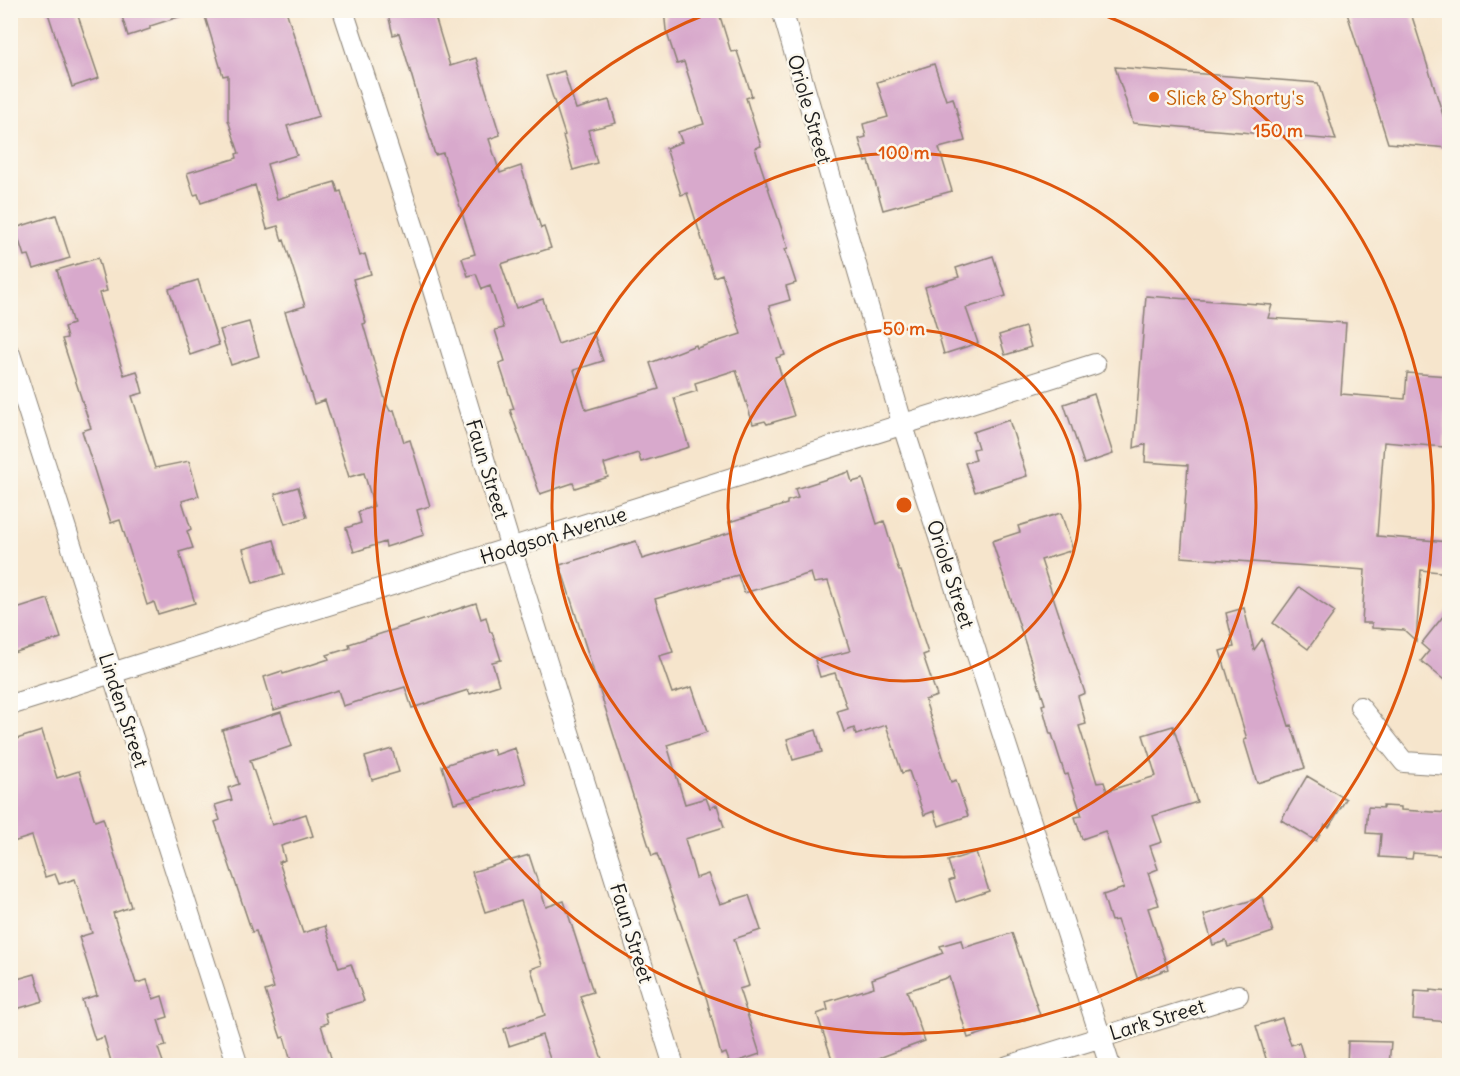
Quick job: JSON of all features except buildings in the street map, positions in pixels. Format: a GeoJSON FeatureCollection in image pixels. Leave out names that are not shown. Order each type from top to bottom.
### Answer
{"type":"FeatureCollection","features":[{"type":"Feature","properties":{"kind":"street","name":"Faun Street"},"geometry":{"type":"LineString","coordinates":[[343,10],[421,249],[674,1065]]}},
{"type":"Feature","properties":{"kind":"street","name":"Oriole Street"},"geometry":{"type":"LineString","coordinates":[[782,10],[903,426],[1110,1065]]}},
{"type":"Feature","properties":{"kind":"street","name":"Linden Street"},"geometry":{"type":"LineString","coordinates":[[10,354],[238,1065]]}},
{"type":"Feature","properties":{"kind":"street","name":"Hodgson Avenue"},"geometry":{"type":"LineString","coordinates":[[10,705],[1095,364]]}},
{"type":"Feature","properties":{"kind":"street"},"geometry":{"type":"LineString","coordinates":[[1360,707],[1404,762],[1449,765]]}},
{"type":"Feature","properties":{"kind":"street","name":"Lark Street"},"geometry":{"type":"LineString","coordinates":[[1008,1065],[1238,995]]}},
{"type":"Feature","properties":{"kind":"place","name":"Slick & Shorty's"},"geometry":{"type":"Point","coordinates":[1154,97]}}]}
